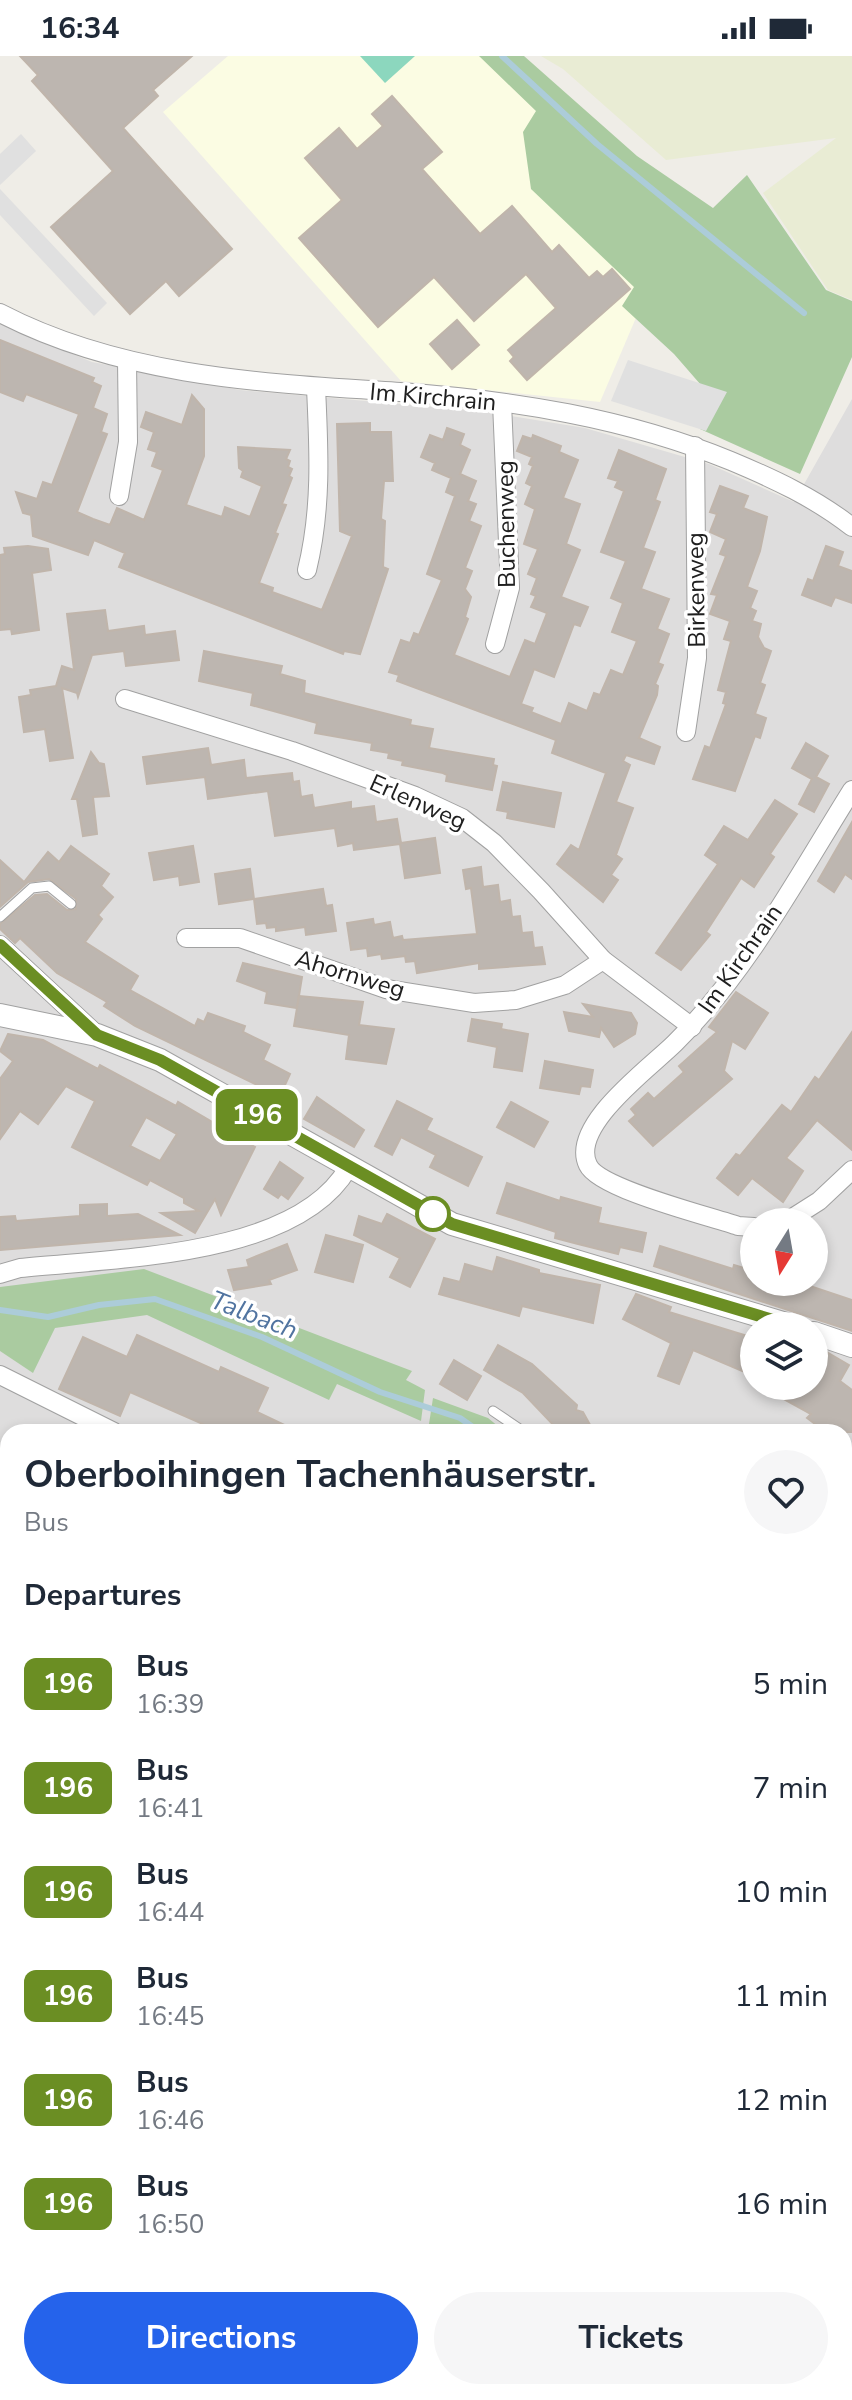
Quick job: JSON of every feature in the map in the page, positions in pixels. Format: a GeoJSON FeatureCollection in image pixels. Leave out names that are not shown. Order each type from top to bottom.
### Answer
{"type":"FeatureCollection","features":[{"type":"Feature","properties":{"kind":"street","name":"Im Kirchrain"},"geometry":{"type":"LineString","coordinates":[[0,313],[24,325],[127,360],[228,378],[502,403],[582,415],[695,446],[797,490],[852,527]]}},
{"type":"Feature","properties":{"kind":"street"},"geometry":{"type":"LineString","coordinates":[[119,496],[128,442],[127,360]]}},
{"type":"Feature","properties":{"kind":"street"},"geometry":{"type":"LineString","coordinates":[[307,570],[315,538],[320,482],[316,388]]}},
{"type":"Feature","properties":{"kind":"street","name":"Buchenweg"},"geometry":{"type":"LineString","coordinates":[[495,644],[510,588],[502,403]]}},
{"type":"Feature","properties":{"kind":"street","name":"Birkenweg"},"geometry":{"type":"LineString","coordinates":[[686,732],[697,658],[695,446]]}},
{"type":"Feature","properties":{"kind":"street","name":"Erlenweg"},"geometry":{"type":"LineString","coordinates":[[125,699],[292,751],[415,796],[462,818],[494,843],[603,960],[692,1027]]}},
{"type":"Feature","properties":{"kind":"street","name":"Im Kirchrain"},"geometry":{"type":"LineString","coordinates":[[740,1226],[631,1193],[603,1180],[588,1168],[584,1152],[589,1130],[610,1104],[692,1027],[726,985],[852,790]]}},
{"type":"Feature","properties":{"kind":"street","name":"Ahornweg"},"geometry":{"type":"LineString","coordinates":[[186,938],[240,938],[386,989],[474,1003],[516,1000],[565,985],[603,960]]}},
{"type":"Feature","properties":{"kind":"street"},"geometry":{"type":"LineString","coordinates":[[0,945],[97,1035]]}},
{"type":"Feature","properties":{"kind":"street"},"geometry":{"type":"LineString","coordinates":[[0,1015],[97,1035],[160,1060],[452,1224],[746,1312]]}},
{"type":"Feature","properties":{"kind":"street"},"geometry":{"type":"LineString","coordinates":[[0,1274],[218,1245],[253,1236],[318,1204],[338,1185],[348,1168]]}},
{"type":"Feature","properties":{"kind":"street"},"geometry":{"type":"LineString","coordinates":[[808,1208],[852,1170]]}},
{"type":"Feature","properties":{"kind":"street"},"geometry":{"type":"LineString","coordinates":[[828,1338],[852,1346]]}},
{"type":"Feature","properties":{"kind":"street"},"geometry":{"type":"LineString","coordinates":[[0,1375],[98,1424]]}},
{"type":"Feature","properties":{"kind":"lane"},"geometry":{"type":"LineString","coordinates":[[0,917],[32,888],[49,886],[71,904]]}},
{"type":"Feature","properties":{"kind":"lane"},"geometry":{"type":"LineString","coordinates":[[493,1411],[512,1424]]}},
{"type":"Feature","properties":{"kind":"shaded area"},"geometry":{"type":"Polygon","coordinates":[[[228,56],[480,56],[544,110],[647,292],[600,402],[401,381],[163,112],[228,56]]]}},
{"type":"Feature","properties":{"kind":"shaded area"},"geometry":{"type":"Polygon","coordinates":[[[541,56],[852,56],[852,300],[828,290],[763,193],[836,138],[666,160],[563,69],[541,56]]]}},
{"type":"Feature","properties":{"kind":"shaded area"},"geometry":{"type":"Polygon","coordinates":[[[21,134],[36,151],[0,185],[0,154],[21,134]]]}},
{"type":"Feature","properties":{"kind":"shaded area"},"geometry":{"type":"Polygon","coordinates":[[[0,189],[107,303],[94,316],[0,215],[0,189]]]}},
{"type":"Feature","properties":{"kind":"shaded area"},"geometry":{"type":"Polygon","coordinates":[[[0,324],[92,362],[240,390],[481,411],[585,428],[709,464],[794,502],[852,399],[852,1424],[0,1424],[0,324]]]}},
{"type":"Feature","properties":{"kind":"shaded area"},"geometry":{"type":"Polygon","coordinates":[[[628,360],[727,392],[706,431],[611,401],[628,360]]]}},
{"type":"Feature","properties":{"kind":"green space"},"geometry":{"type":"Polygon","coordinates":[[[360,56],[415,56],[385,83],[360,56]]]}},
{"type":"Feature","properties":{"kind":"green space"},"geometry":{"type":"Polygon","coordinates":[[[479,56],[524,56],[637,156],[713,208],[747,175],[826,290],[852,301],[852,357],[800,474],[700,429],[714,400],[674,354],[622,306],[634,287],[531,189],[523,132],[536,111],[479,56]]]}},
{"type":"Feature","properties":{"kind":"green space"},"geometry":{"type":"Polygon","coordinates":[[[144,1269],[412,1371],[406,1380],[425,1390],[421,1421],[337,1384],[329,1400],[147,1315],[55,1328],[33,1373],[0,1351],[0,1287],[144,1269]]]}},
{"type":"Feature","properties":{"kind":"green space"},"geometry":{"type":"Polygon","coordinates":[[[433,1398],[488,1418],[495,1424],[429,1424],[433,1398]]]}},
{"type":"Feature","properties":{"kind":"building"},"geometry":{"type":"Polygon","coordinates":[[[20,56],[192,56],[153,90],[158,96],[123,128],[232,249],[179,296],[166,281],[130,314],[51,227],[113,171],[32,81],[38,75],[20,56]]]}},
{"type":"Feature","properties":{"kind":"building"},"geometry":{"type":"Polygon","coordinates":[[[392,96],[442,152],[422,169],[480,234],[512,206],[552,252],[559,245],[589,278],[597,271],[603,277],[612,269],[630,289],[527,380],[510,361],[514,357],[508,350],[556,308],[526,274],[474,321],[434,277],[378,327],[299,238],[342,200],[305,158],[339,128],[357,149],[383,126],[372,114],[392,96]]]}},
{"type":"Feature","properties":{"kind":"building"},"geometry":{"type":"Polygon","coordinates":[[[457,320],[479,345],[452,369],[430,344],[457,320]]]}},
{"type":"Feature","properties":{"kind":"building"},"geometry":{"type":"Polygon","coordinates":[[[0,340],[94,378],[92,382],[101,386],[93,408],[107,414],[101,432],[107,434],[77,512],[93,519],[110,525],[117,508],[144,520],[163,470],[152,466],[157,452],[148,449],[154,432],[141,427],[146,412],[182,425],[192,395],[204,409],[204,456],[186,505],[222,517],[225,507],[250,517],[262,486],[241,477],[243,471],[239,468],[238,447],[290,450],[286,459],[290,461],[288,467],[292,469],[289,476],[292,478],[282,504],[286,505],[259,583],[273,588],[272,592],[322,610],[352,536],[340,531],[337,424],[370,423],[370,432],[391,432],[393,481],[384,481],[381,519],[385,521],[383,567],[388,569],[360,654],[344,651],[343,654],[119,567],[125,553],[94,540],[88,555],[33,536],[31,515],[23,513],[16,492],[37,499],[43,482],[52,485],[79,414],[26,394],[23,401],[0,392],[0,340]]]}},
{"type":"Feature","properties":{"kind":"building"},"geometry":{"type":"Polygon","coordinates":[[[447,428],[464,434],[460,445],[470,450],[460,474],[476,481],[468,501],[476,504],[469,521],[481,526],[465,568],[472,571],[465,589],[471,597],[465,617],[468,619],[454,655],[510,677],[525,640],[535,644],[547,613],[531,607],[536,596],[531,594],[537,578],[528,574],[538,549],[524,544],[535,509],[525,504],[532,486],[526,483],[533,466],[529,464],[532,457],[517,451],[523,436],[532,439],[533,435],[561,446],[559,452],[578,460],[563,498],[580,504],[566,544],[580,550],[561,597],[588,607],[580,626],[574,624],[554,677],[534,669],[521,704],[533,708],[531,712],[561,724],[569,703],[587,711],[594,693],[600,695],[611,670],[623,675],[637,641],[612,632],[623,603],[611,598],[626,561],[601,552],[624,491],[615,487],[618,481],[608,478],[619,450],[666,469],[655,500],[660,502],[643,548],[655,552],[641,589],[669,599],[657,629],[669,634],[658,663],[663,665],[655,684],[658,686],[657,695],[639,738],[660,747],[654,764],[626,755],[623,761],[630,765],[616,802],[633,808],[616,855],[622,859],[611,875],[618,880],[603,902],[557,864],[571,845],[579,850],[606,773],[552,753],[556,740],[397,681],[399,675],[389,672],[401,640],[410,643],[414,633],[419,635],[442,580],[427,574],[455,496],[446,492],[451,478],[432,470],[435,463],[421,457],[430,435],[443,440],[447,428]]]}},
{"type":"Feature","properties":{"kind":"building"},"geometry":{"type":"Polygon","coordinates":[[[720,486],[748,496],[743,508],[767,517],[760,551],[747,587],[757,591],[750,608],[756,611],[752,621],[761,624],[758,637],[764,648],[771,651],[760,683],[765,685],[755,714],[766,718],[760,738],[755,736],[735,791],[693,779],[705,746],[710,748],[726,704],[723,703],[726,692],[718,690],[731,641],[724,639],[730,621],[710,614],[717,595],[711,594],[726,556],[720,554],[726,539],[710,532],[717,514],[710,512],[720,486]]]}},
{"type":"Feature","properties":{"kind":"building"},"geometry":{"type":"Polygon","coordinates":[[[28,546],[48,549],[51,570],[32,573],[39,630],[12,634],[11,629],[0,630],[0,555],[5,554],[4,548],[28,546]]]}},
{"type":"Feature","properties":{"kind":"building"},"geometry":{"type":"Polygon","coordinates":[[[826,546],[843,552],[838,566],[852,571],[852,603],[835,597],[831,606],[802,595],[808,579],[813,581],[826,546]]]}},
{"type":"Feature","properties":{"kind":"building"},"geometry":{"type":"Polygon","coordinates":[[[105,610],[108,631],[144,626],[145,635],[175,631],[179,660],[126,666],[124,651],[92,655],[78,697],[77,693],[62,688],[73,758],[50,761],[45,729],[24,732],[19,697],[31,695],[30,690],[56,686],[62,666],[74,670],[67,614],[105,610]]]}},
{"type":"Feature","properties":{"kind":"building"},"geometry":{"type":"Polygon","coordinates":[[[204,651],[282,666],[280,674],[305,681],[304,693],[411,720],[410,725],[433,729],[429,748],[494,759],[493,765],[497,766],[492,790],[446,781],[447,775],[443,773],[402,765],[403,761],[388,758],[389,753],[371,750],[372,743],[315,733],[317,723],[251,705],[253,693],[199,681],[204,651]]]}},
{"type":"Feature","properties":{"kind":"building"},"geometry":{"type":"Polygon","coordinates":[[[806,743],[828,756],[816,777],[829,784],[814,812],[799,804],[812,779],[792,768],[806,743]]]}},
{"type":"Feature","properties":{"kind":"building"},"geometry":{"type":"Polygon","coordinates":[[[208,748],[211,765],[244,760],[246,778],[292,773],[293,782],[299,781],[301,797],[312,795],[314,808],[351,802],[351,809],[374,806],[376,822],[397,819],[401,843],[435,838],[440,873],[405,878],[400,844],[354,850],[353,843],[338,846],[335,828],[275,836],[268,791],[208,799],[205,777],[147,784],[143,757],[208,748]]]}},
{"type":"Feature","properties":{"kind":"building"},"geometry":{"type":"Polygon","coordinates":[[[91,752],[99,763],[104,764],[109,796],[93,797],[97,834],[83,836],[77,799],[72,799],[91,752]]]}},
{"type":"Feature","properties":{"kind":"building"},"geometry":{"type":"Polygon","coordinates":[[[503,782],[561,793],[554,827],[507,818],[508,812],[497,810],[503,782]]]}},
{"type":"Feature","properties":{"kind":"building"},"geometry":{"type":"Polygon","coordinates":[[[775,800],[797,814],[770,854],[774,857],[754,887],[741,878],[706,932],[710,935],[681,970],[656,953],[718,864],[705,855],[724,826],[748,840],[775,800]]]}},
{"type":"Feature","properties":{"kind":"building"},"geometry":{"type":"Polygon","coordinates":[[[852,822],[852,879],[845,874],[834,892],[818,881],[852,822]]]}},
{"type":"Feature","properties":{"kind":"building"},"geometry":{"type":"Polygon","coordinates":[[[71,846],[109,874],[101,886],[113,897],[98,915],[102,919],[85,942],[138,976],[130,990],[195,1026],[198,1019],[204,1022],[208,1013],[245,1026],[243,1032],[270,1045],[263,1060],[290,1074],[280,1096],[135,1026],[104,1006],[107,1002],[57,973],[20,938],[15,943],[0,929],[0,924],[35,895],[47,894],[67,910],[76,909],[76,899],[49,879],[28,882],[0,907],[0,860],[24,882],[48,852],[59,862],[71,846]]]}},
{"type":"Feature","properties":{"kind":"building"},"geometry":{"type":"Polygon","coordinates":[[[193,846],[199,882],[180,885],[179,876],[154,880],[149,853],[193,846]]]}},
{"type":"Feature","properties":{"kind":"building"},"geometry":{"type":"Polygon","coordinates":[[[481,867],[483,887],[498,885],[500,902],[510,900],[512,917],[520,916],[522,933],[532,932],[534,948],[542,947],[545,964],[479,969],[479,963],[417,973],[415,961],[406,962],[405,956],[382,959],[381,954],[368,956],[367,948],[351,950],[347,923],[373,919],[374,925],[390,922],[393,938],[402,936],[403,940],[477,934],[471,888],[466,889],[463,870],[481,867]]]}},
{"type":"Feature","properties":{"kind":"building"},"geometry":{"type":"Polygon","coordinates":[[[250,869],[254,899],[219,904],[215,874],[250,869]]]}},
{"type":"Feature","properties":{"kind":"building"},"geometry":{"type":"Polygon","coordinates":[[[323,889],[326,906],[332,905],[336,931],[306,935],[305,927],[276,931],[276,927],[267,928],[266,923],[257,924],[254,899],[323,889]]]}},
{"type":"Feature","properties":{"kind":"building"},"geometry":{"type":"Polygon","coordinates":[[[243,963],[302,977],[297,1008],[265,1003],[267,992],[237,981],[243,963]]]}},
{"type":"Feature","properties":{"kind":"building"},"geometry":{"type":"Polygon","coordinates":[[[736,992],[768,1013],[745,1049],[732,1041],[724,1071],[732,1079],[653,1146],[629,1121],[636,1115],[631,1109],[648,1093],[654,1099],[684,1072],[679,1066],[717,1032],[709,1027],[736,992]]]}},
{"type":"Feature","properties":{"kind":"building"},"geometry":{"type":"Polygon","coordinates":[[[299,996],[363,1002],[359,1025],[394,1029],[386,1064],[346,1059],[349,1035],[294,1026],[299,996]]]}},
{"type":"Feature","properties":{"kind":"building"},"geometry":{"type":"Polygon","coordinates":[[[583,1004],[631,1013],[637,1023],[635,1034],[614,1047],[601,1028],[599,1037],[569,1031],[564,1012],[593,1017],[583,1004]]]}},
{"type":"Feature","properties":{"kind":"building"},"geometry":{"type":"Polygon","coordinates":[[[472,1019],[502,1024],[501,1029],[528,1034],[522,1071],[494,1067],[497,1047],[468,1041],[472,1019]]]}},
{"type":"Feature","properties":{"kind":"building"},"geometry":{"type":"Polygon","coordinates":[[[852,1032],[852,1150],[817,1120],[786,1158],[803,1171],[783,1202],[752,1178],[738,1195],[717,1178],[736,1154],[740,1156],[782,1105],[791,1112],[815,1077],[819,1080],[852,1032]]]}},
{"type":"Feature","properties":{"kind":"building"},"geometry":{"type":"Polygon","coordinates":[[[8,1034],[43,1040],[98,1069],[100,1065],[176,1106],[178,1102],[255,1147],[221,1215],[215,1199],[195,1233],[161,1213],[199,1211],[184,1203],[184,1198],[150,1180],[147,1185],[72,1147],[95,1101],[66,1086],[38,1124],[20,1111],[0,1139],[0,1079],[13,1061],[0,1051],[8,1034]],[[146,1117],[130,1146],[160,1161],[177,1134],[146,1117]]]}},
{"type":"Feature","properties":{"kind":"building"},"geometry":{"type":"Polygon","coordinates":[[[545,1061],[593,1070],[590,1087],[581,1086],[579,1094],[540,1088],[545,1061]]]}},
{"type":"Feature","properties":{"kind":"building"},"geometry":{"type":"Polygon","coordinates":[[[317,1097],[364,1130],[354,1147],[304,1119],[317,1097]]]}},
{"type":"Feature","properties":{"kind":"building"},"geometry":{"type":"Polygon","coordinates":[[[397,1101],[432,1119],[426,1130],[482,1157],[468,1186],[430,1167],[436,1155],[401,1137],[392,1155],[375,1146],[397,1101]]]}},
{"type":"Feature","properties":{"kind":"building"},"geometry":{"type":"Polygon","coordinates":[[[511,1102],[548,1122],[534,1147],[497,1127],[511,1102]]]}},
{"type":"Feature","properties":{"kind":"building"},"geometry":{"type":"Polygon","coordinates":[[[280,1162],[303,1178],[288,1199],[281,1194],[278,1198],[264,1189],[280,1162]]]}},
{"type":"Feature","properties":{"kind":"building"},"geometry":{"type":"Polygon","coordinates":[[[507,1183],[560,1201],[561,1197],[601,1208],[598,1223],[646,1233],[642,1252],[620,1247],[618,1254],[555,1238],[556,1232],[497,1213],[507,1183]]]}},
{"type":"Feature","properties":{"kind":"building"},"geometry":{"type":"Polygon","coordinates":[[[107,1204],[107,1216],[138,1214],[180,1235],[0,1250],[0,1217],[15,1216],[16,1221],[80,1216],[80,1205],[107,1204]]]}},
{"type":"Feature","properties":{"kind":"building"},"geometry":{"type":"Polygon","coordinates":[[[387,1214],[435,1239],[410,1287],[390,1277],[400,1258],[354,1235],[359,1216],[382,1224],[387,1214]]]}},
{"type":"Feature","properties":{"kind":"building"},"geometry":{"type":"Polygon","coordinates":[[[326,1235],[363,1245],[353,1282],[315,1272],[326,1235]]]}},
{"type":"Feature","properties":{"kind":"building"},"geometry":{"type":"Polygon","coordinates":[[[287,1244],[297,1270],[269,1280],[271,1284],[234,1290],[228,1270],[249,1267],[247,1260],[287,1244]]]}},
{"type":"Feature","properties":{"kind":"building"},"geometry":{"type":"Polygon","coordinates":[[[660,1246],[733,1269],[734,1265],[740,1267],[740,1294],[654,1266],[660,1246]]]}},
{"type":"Feature","properties":{"kind":"building"},"geometry":{"type":"Polygon","coordinates":[[[497,1257],[539,1270],[539,1273],[600,1285],[593,1323],[522,1306],[519,1316],[439,1294],[444,1278],[460,1282],[465,1264],[493,1272],[497,1257]]]}},
{"type":"Feature","properties":{"kind":"building"},"geometry":{"type":"Polygon","coordinates":[[[828,1292],[852,1300],[852,1331],[828,1323],[828,1312],[794,1312],[745,1296],[828,1296],[828,1292]]]}},
{"type":"Feature","properties":{"kind":"building"},"geometry":{"type":"Polygon","coordinates":[[[636,1294],[671,1307],[669,1312],[740,1334],[740,1370],[693,1350],[679,1384],[658,1376],[671,1343],[623,1319],[636,1294]]]}},
{"type":"Feature","properties":{"kind":"building"},"geometry":{"type":"Polygon","coordinates":[[[137,1335],[219,1372],[221,1367],[268,1388],[257,1412],[282,1424],[203,1424],[130,1392],[120,1416],[59,1389],[83,1337],[127,1357],[137,1335]]]}},
{"type":"Feature","properties":{"kind":"building"},"geometry":{"type":"Polygon","coordinates":[[[498,1345],[532,1364],[577,1405],[576,1410],[583,1412],[590,1424],[552,1424],[523,1393],[484,1370],[498,1345]]]}},
{"type":"Feature","properties":{"kind":"building"},"geometry":{"type":"Polygon","coordinates":[[[828,1353],[849,1365],[840,1381],[852,1390],[852,1424],[815,1424],[807,1418],[811,1414],[786,1400],[828,1400],[828,1353]]]}},
{"type":"Feature","properties":{"kind":"building"},"geometry":{"type":"Polygon","coordinates":[[[454,1360],[481,1376],[467,1400],[440,1384],[454,1360]]]}},
{"type":"Feature","properties":{"kind":"waterway"},"geometry":{"type":"LineString","coordinates":[[502,56],[597,144],[804,313]]}},
{"type":"Feature","properties":{"kind":"waterway","name":"Talbach"},"geometry":{"type":"LineString","coordinates":[[0,1310],[48,1317],[99,1305],[155,1299],[262,1337],[380,1392],[460,1418],[469,1424]]}},
{"type":"Feature","properties":{"kind":"bus line","name":"196"},"geometry":{"type":"LineString","coordinates":[[0,945],[97,1035],[160,1060],[452,1224],[751,1312]]}}]}
